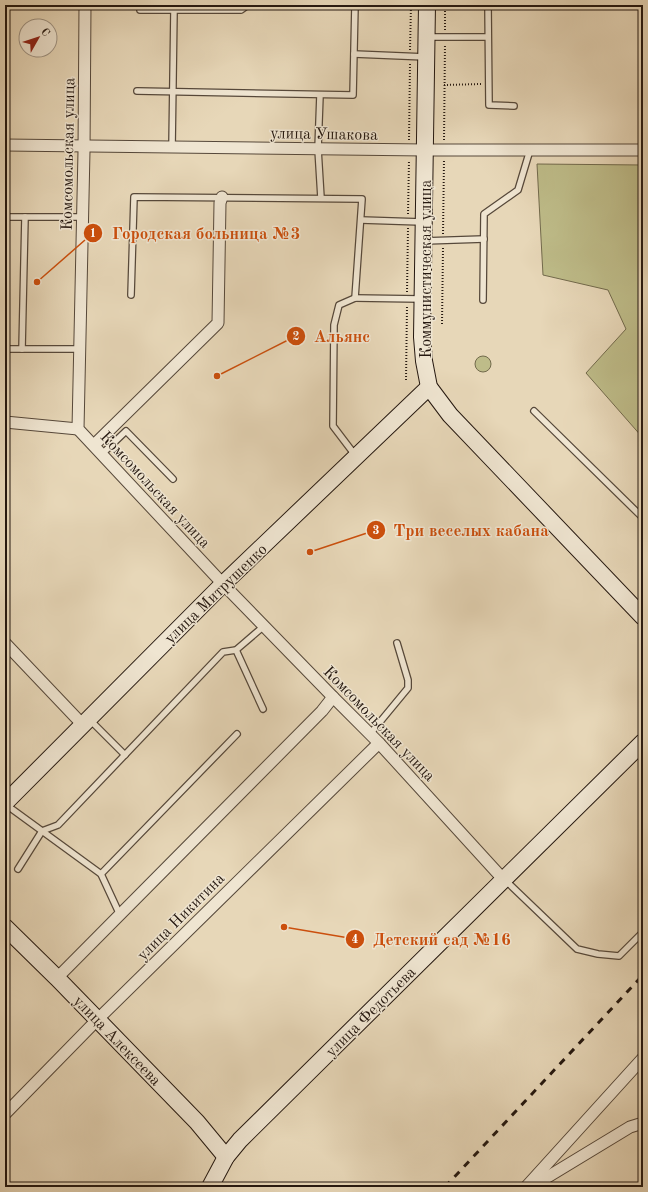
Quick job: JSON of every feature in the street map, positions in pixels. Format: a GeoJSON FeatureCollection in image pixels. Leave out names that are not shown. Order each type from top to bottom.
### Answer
{"type":"FeatureCollection","features":[{"type":"Feature","properties":{"kind":"main road","name":"Коммунистическая улица"},"geometry":{"type":"LineString","coordinates":[[427,5],[424,241],[415,299],[429,387],[450,415],[643,617]]}},
{"type":"Feature","properties":{"kind":"main road","name":"улица Митрушенко"},"geometry":{"type":"LineString","coordinates":[[5,804],[85,721],[223,584],[429,387]]}},
{"type":"Feature","properties":{"kind":"main road","name":"улица Федотьева"},"geometry":{"type":"LineString","coordinates":[[210,1187],[226,1157],[240,1140],[643,742]]}},
{"type":"Feature","properties":{"kind":"main road","name":"улица Алексеева"},"geometry":{"type":"LineString","coordinates":[[5,927],[98,1019],[197,1122],[226,1157]]}},
{"type":"Feature","properties":{"kind":"street","name":"Комсомольская улица"},"geometry":{"type":"LineString","coordinates":[[85,5],[84,145],[78,429],[223,584],[379,743],[503,879]]}},
{"type":"Feature","properties":{"kind":"street","name":"улица Ушакова"},"geometry":{"type":"LineString","coordinates":[[5,145],[409,150],[643,150]]}},
{"type":"Feature","properties":{"kind":"street"},"geometry":{"type":"LineString","coordinates":[[94,446],[218,323],[220,203],[222,197]]}},
{"type":"Feature","properties":{"kind":"street"},"geometry":{"type":"LineString","coordinates":[[5,422],[78,429]]}},
{"type":"Feature","properties":{"kind":"street"},"geometry":{"type":"LineString","coordinates":[[5,643],[85,721]]}},
{"type":"Feature","properties":{"kind":"street"},"geometry":{"type":"LineString","coordinates":[[57,978],[322,711],[333,697]]}},
{"type":"Feature","properties":{"kind":"street","name":"улица Никитина"},"geometry":{"type":"LineString","coordinates":[[5,1114],[98,1019],[379,743]]}},
{"type":"Feature","properties":{"kind":"street"},"geometry":{"type":"LineString","coordinates":[[526,1187],[643,1058]]}},
{"type":"Feature","properties":{"kind":"street"},"geometry":{"type":"LineString","coordinates":[[530,1187],[630,1127],[643,1123]]}},
{"type":"Feature","properties":{"kind":"lane"},"geometry":{"type":"LineString","coordinates":[[140,10],[241,10],[248,5]]}},
{"type":"Feature","properties":{"kind":"lane"},"geometry":{"type":"LineString","coordinates":[[137,92],[353,95],[355,5]]}},
{"type":"Feature","properties":{"kind":"lane"},"geometry":{"type":"LineString","coordinates":[[488,5],[489,105],[514,106]]}},
{"type":"Feature","properties":{"kind":"lane"},"geometry":{"type":"LineString","coordinates":[[172,146],[174,10]]}},
{"type":"Feature","properties":{"kind":"lane"},"geometry":{"type":"LineString","coordinates":[[426,37],[488,37]]}},
{"type":"Feature","properties":{"kind":"lane"},"geometry":{"type":"LineString","coordinates":[[354,54],[426,57]]}},
{"type":"Feature","properties":{"kind":"lane"},"geometry":{"type":"LineString","coordinates":[[320,95],[318,149],[321,198]]}},
{"type":"Feature","properties":{"kind":"lane"},"geometry":{"type":"LineString","coordinates":[[483,300],[484,214],[518,190],[530,150]]}},
{"type":"Feature","properties":{"kind":"lane"},"geometry":{"type":"LineString","coordinates":[[131,295],[134,197],[321,198],[362,199],[355,298]]}},
{"type":"Feature","properties":{"kind":"lane"},"geometry":{"type":"LineString","coordinates":[[5,217],[82,217]]}},
{"type":"Feature","properties":{"kind":"lane"},"geometry":{"type":"LineString","coordinates":[[22,349],[25,217]]}},
{"type":"Feature","properties":{"kind":"lane"},"geometry":{"type":"LineString","coordinates":[[360,220],[424,222]]}},
{"type":"Feature","properties":{"kind":"lane"},"geometry":{"type":"LineString","coordinates":[[424,241],[484,240]]}},
{"type":"Feature","properties":{"kind":"lane"},"geometry":{"type":"LineString","coordinates":[[356,456],[333,426],[334,325],[340,305],[355,298],[415,299]]}},
{"type":"Feature","properties":{"kind":"lane"},"geometry":{"type":"LineString","coordinates":[[5,349],[80,349]]}},
{"type":"Feature","properties":{"kind":"lane"},"geometry":{"type":"LineString","coordinates":[[534,411],[643,518]]}},
{"type":"Feature","properties":{"kind":"lane"},"geometry":{"type":"LineString","coordinates":[[102,454],[126,431],[173,479]]}},
{"type":"Feature","properties":{"kind":"lane"},"geometry":{"type":"LineString","coordinates":[[18,869],[42,831],[58,825],[223,652],[236,650],[264,626]]}},
{"type":"Feature","properties":{"kind":"lane"},"geometry":{"type":"LineString","coordinates":[[370,734],[408,688],[408,680],[397,643]]}},
{"type":"Feature","properties":{"kind":"lane"},"geometry":{"type":"LineString","coordinates":[[236,650],[263,709]]}},
{"type":"Feature","properties":{"kind":"lane"},"geometry":{"type":"LineString","coordinates":[[85,721],[125,755]]}},
{"type":"Feature","properties":{"kind":"lane"},"geometry":{"type":"LineString","coordinates":[[101,874],[237,734]]}},
{"type":"Feature","properties":{"kind":"lane"},"geometry":{"type":"LineString","coordinates":[[5,804],[101,874],[120,915]]}},
{"type":"Feature","properties":{"kind":"lane"},"geometry":{"type":"LineString","coordinates":[[503,879],[578,949],[598,954],[619,956],[643,932]]}},
{"type":"Feature","properties":{"kind":"path"},"geometry":{"type":"LineString","coordinates":[[406,380],[415,299],[408,221],[411,5]]}},
{"type":"Feature","properties":{"kind":"path"},"geometry":{"type":"LineString","coordinates":[[442,324],[445,5]]}},
{"type":"Feature","properties":{"kind":"path"},"geometry":{"type":"LineString","coordinates":[[444,85],[489,84]]}},
{"type":"Feature","properties":{"kind":"shaded area"},"geometry":{"type":"Polygon","coordinates":[[[537,164],[643,165],[643,438],[586,373],[626,329],[608,290],[543,275],[537,164]]]}},
{"type":"Feature","properties":{"kind":"shaded area"},"geometry":{"type":"Polygon","coordinates":[[[483,356],[490,361],[491,364],[486,371],[483,372],[476,367],[475,364],[480,357],[483,356]]]}},
{"type":"Feature","properties":{"kind":"railway"},"geometry":{"type":"LineString","coordinates":[[445,1187],[643,975]]}},
{"type":"Feature","properties":{"kind":"place","name":"Городская больница №3"},"geometry":{"type":"Point","coordinates":[37,282]}},
{"type":"Feature","properties":{"kind":"place","name":"Альянс"},"geometry":{"type":"Point","coordinates":[217,376]}},
{"type":"Feature","properties":{"kind":"place","name":"Три веселых кабана"},"geometry":{"type":"Point","coordinates":[310,552]}},
{"type":"Feature","properties":{"kind":"place","name":"Детский сад №16"},"geometry":{"type":"Point","coordinates":[284,927]}}]}
